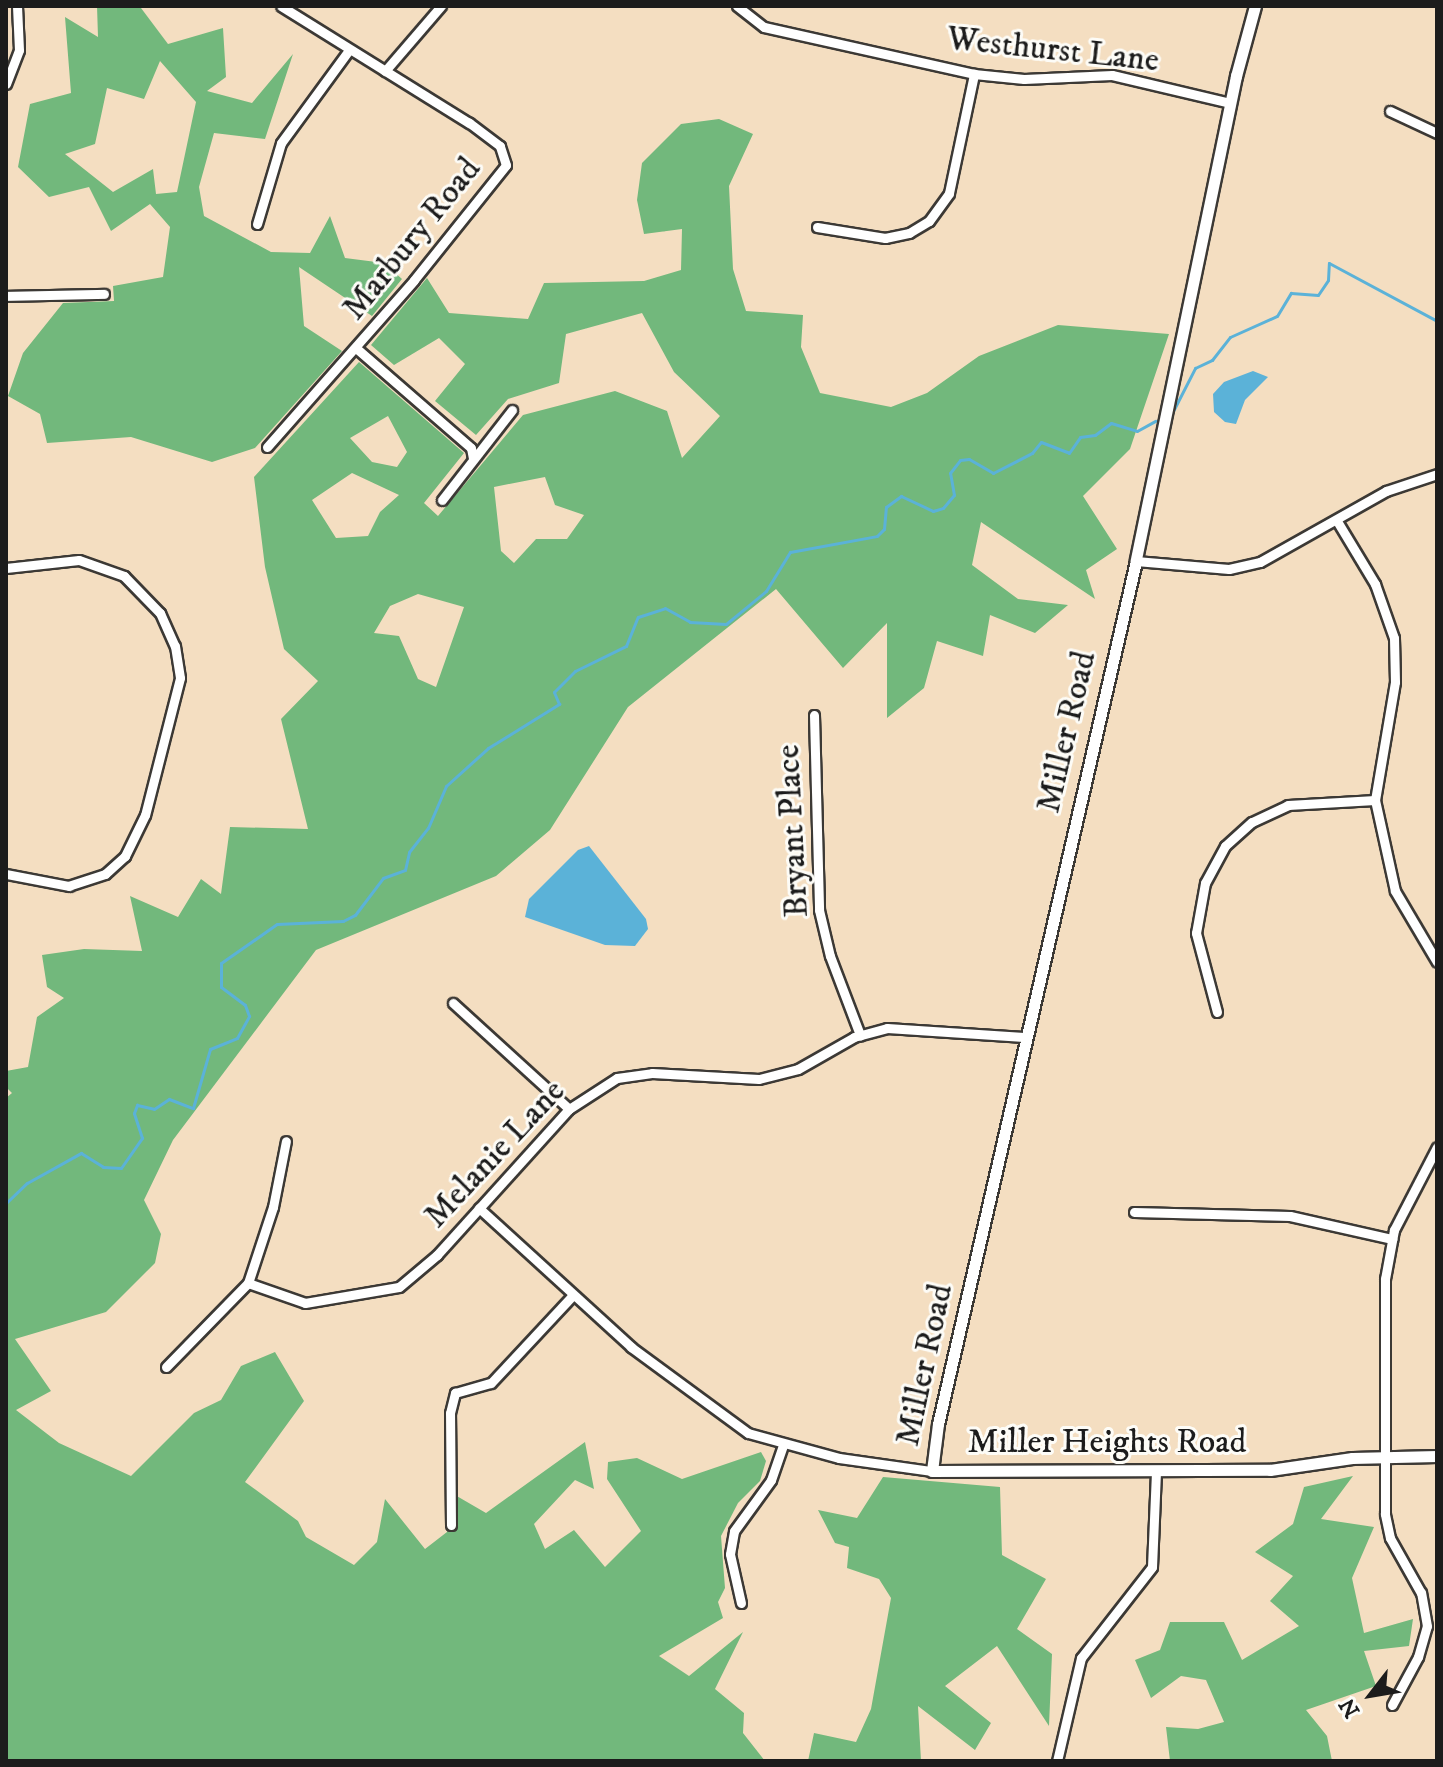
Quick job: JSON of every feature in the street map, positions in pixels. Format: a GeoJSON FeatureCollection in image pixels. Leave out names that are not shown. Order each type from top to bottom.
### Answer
{"type":"FeatureCollection","features":[{"type":"Feature","properties":{"kind":"street"},"geometry":{"type":"LineString","coordinates":[[6,84],[19,50],[17,6]]}},
{"type":"Feature","properties":{"kind":"street","name":"Marbury Road"},"geometry":{"type":"LineString","coordinates":[[267,447],[356,348],[506,165],[500,146],[281,6]]}},
{"type":"Feature","properties":{"kind":"street"},"geometry":{"type":"LineString","coordinates":[[385,71],[441,6]]}},
{"type":"Feature","properties":{"kind":"street","name":"Westhurst Lane"},"geometry":{"type":"LineString","coordinates":[[737,6],[764,27],[974,74],[1024,79],[1112,75],[1230,103]]}},
{"type":"Feature","properties":{"kind":"street","name":"Miller Road"},"geometry":{"type":"LineString","coordinates":[[932,1471],[1024,1037],[1136,561],[1230,103],[1255,6]]}},
{"type":"Feature","properties":{"kind":"street"},"geometry":{"type":"LineString","coordinates":[[257,224],[281,143],[349,50]]}},
{"type":"Feature","properties":{"kind":"street"},"geometry":{"type":"LineString","coordinates":[[817,227],[885,238],[909,233],[929,221],[949,193],[974,74]]}},
{"type":"Feature","properties":{"kind":"street"},"geometry":{"type":"LineString","coordinates":[[1390,111],[1437,133]]}},
{"type":"Feature","properties":{"kind":"street"},"geometry":{"type":"LineString","coordinates":[[6,296],[104,294]]}},
{"type":"Feature","properties":{"kind":"street"},"geometry":{"type":"LineString","coordinates":[[356,348],[471,448],[473,458]]}},
{"type":"Feature","properties":{"kind":"street"},"geometry":{"type":"LineString","coordinates":[[442,500],[512,410]]}},
{"type":"Feature","properties":{"kind":"street"},"geometry":{"type":"LineString","coordinates":[[1136,561],[1229,569],[1260,562],[1386,491],[1437,474]]}},
{"type":"Feature","properties":{"kind":"street"},"geometry":{"type":"LineString","coordinates":[[1337,521],[1375,584],[1394,638],[1395,682],[1375,800],[1395,891],[1437,962]]}},
{"type":"Feature","properties":{"kind":"street"},"geometry":{"type":"LineString","coordinates":[[6,568],[79,560],[124,576],[160,613],[175,646],[180,678],[145,815],[125,856],[105,874],[69,886],[6,874]]}},
{"type":"Feature","properties":{"kind":"street","name":"Bryant Place"},"geometry":{"type":"LineString","coordinates":[[814,715],[819,910],[830,956],[860,1035]]}},
{"type":"Feature","properties":{"kind":"street"},"geometry":{"type":"LineString","coordinates":[[1217,1012],[1196,933],[1205,883],[1225,846],[1252,822],[1288,805],[1375,800]]}},
{"type":"Feature","properties":{"kind":"street"},"geometry":{"type":"LineString","coordinates":[[453,1003],[569,1109]]}},
{"type":"Feature","properties":{"kind":"street","name":"Melanie Lane"},"geometry":{"type":"LineString","coordinates":[[248,1283],[305,1303],[386,1293],[411,1280],[569,1109],[591,1090],[624,1076],[739,1080],[779,1075],[860,1035],[902,1027],[1024,1037]]}},
{"type":"Feature","properties":{"kind":"street"},"geometry":{"type":"LineString","coordinates":[[166,1367],[248,1283],[273,1207],[286,1141]]}},
{"type":"Feature","properties":{"kind":"street"},"geometry":{"type":"LineString","coordinates":[[1392,1705],[1425,1639],[1427,1614],[1387,1524],[1384,1301],[1392,1239],[1437,1147]]}},
{"type":"Feature","properties":{"kind":"street","name":"Miller Heights Road"},"geometry":{"type":"LineString","coordinates":[[479,1208],[572,1296],[735,1425],[783,1446],[932,1471],[1287,1469],[1386,1457],[1437,1456]]}},
{"type":"Feature","properties":{"kind":"street"},"geometry":{"type":"LineString","coordinates":[[1134,1212],[1290,1216],[1392,1239]]}},
{"type":"Feature","properties":{"kind":"street"},"geometry":{"type":"LineString","coordinates":[[451,1525],[450,1413],[455,1393],[491,1383],[572,1296]]}},
{"type":"Feature","properties":{"kind":"street"},"geometry":{"type":"LineString","coordinates":[[741,1603],[731,1543],[740,1521],[771,1480],[783,1446]]}},
{"type":"Feature","properties":{"kind":"street"},"geometry":{"type":"LineString","coordinates":[[1057,1761],[1081,1658],[1152,1567],[1156,1471]]}},
{"type":"Feature","properties":{"kind":"green space"},"geometry":{"type":"Polygon","coordinates":[[[97,6],[141,8],[168,44],[223,28],[226,77],[207,91],[252,103],[293,54],[265,139],[214,133],[199,187],[204,216],[271,252],[310,253],[330,216],[345,258],[384,263],[402,279],[372,316],[299,267],[304,326],[342,351],[255,448],[212,462],[131,437],[47,443],[40,414],[8,396],[23,353],[63,303],[114,301],[113,286],[163,277],[170,227],[150,204],[111,231],[89,187],[49,197],[18,167],[30,104],[71,93],[65,17],[98,37],[97,6]],[[160,61],[144,99],[107,88],[95,144],[65,154],[113,192],[153,169],[156,194],[177,192],[196,102],[160,61]]]}},
{"type":"Feature","properties":{"kind":"green space"},"geometry":{"type":"Polygon","coordinates":[[[719,119],[753,134],[729,186],[733,269],[746,311],[803,315],[801,347],[820,393],[891,407],[927,393],[979,356],[1058,325],[1169,334],[1130,449],[1083,496],[1117,549],[1086,570],[1095,599],[981,522],[972,565],[1018,599],[1068,605],[1035,633],[990,615],[983,656],[937,641],[924,688],[887,718],[887,623],[843,668],[776,589],[628,707],[550,830],[496,876],[316,950],[173,1140],[144,1200],[161,1234],[155,1263],[106,1312],[15,1339],[51,1391],[16,1410],[59,1443],[131,1476],[194,1413],[221,1400],[241,1366],[275,1352],[304,1401],[245,1482],[298,1521],[306,1537],[354,1565],[377,1542],[385,1499],[425,1549],[447,1532],[455,1495],[486,1513],[585,1442],[594,1489],[575,1480],[534,1524],[545,1549],[574,1530],[605,1567],[641,1531],[607,1479],[608,1462],[637,1458],[682,1479],[761,1452],[766,1461],[760,1481],[738,1503],[721,1536],[725,1588],[718,1602],[723,1618],[659,1656],[689,1676],[743,1632],[715,1689],[744,1713],[743,1733],[765,1761],[6,1761],[6,1098],[12,1093],[6,1087],[6,1071],[28,1067],[37,1017],[64,998],[47,987],[42,955],[84,949],[142,951],[130,896],[178,917],[201,879],[221,894],[230,827],[308,829],[281,719],[318,681],[284,649],[265,567],[254,477],[359,362],[464,453],[424,503],[438,516],[523,415],[615,391],[667,411],[682,458],[720,416],[674,372],[642,313],[566,334],[559,383],[508,399],[476,435],[435,401],[465,364],[439,338],[394,365],[371,345],[427,278],[449,313],[528,319],[544,283],[644,281],[681,270],[682,229],[644,234],[637,200],[642,163],[681,124],[719,119]],[[388,416],[350,438],[372,462],[397,467],[407,452],[388,416]],[[352,473],[312,500],[336,538],[368,536],[380,512],[399,495],[352,473]],[[545,477],[494,487],[501,551],[514,563],[536,539],[567,539],[584,515],[555,505],[545,477]],[[418,594],[390,606],[374,633],[399,636],[418,679],[436,687],[464,607],[418,594]]]}},
{"type":"Feature","properties":{"kind":"green space"},"geometry":{"type":"Polygon","coordinates":[[[1353,1476],[1321,1519],[1374,1527],[1352,1578],[1364,1633],[1413,1619],[1409,1646],[1364,1651],[1376,1686],[1306,1710],[1327,1736],[1332,1761],[1170,1761],[1166,1727],[1198,1729],[1224,1722],[1206,1680],[1181,1676],[1151,1698],[1135,1660],[1160,1650],[1170,1622],[1224,1622],[1242,1660],[1299,1626],[1270,1601],[1293,1576],[1255,1552],[1293,1524],[1304,1487],[1353,1476]]]}},
{"type":"Feature","properties":{"kind":"green space"},"geometry":{"type":"Polygon","coordinates":[[[883,1477],[1000,1487],[1002,1555],[1046,1579],[1017,1629],[1052,1654],[1049,1726],[997,1646],[945,1686],[991,1723],[975,1750],[918,1706],[921,1761],[808,1761],[814,1733],[856,1742],[871,1709],[891,1598],[879,1579],[847,1568],[849,1547],[835,1543],[818,1510],[857,1518],[883,1477]]]}},
{"type":"Feature","properties":{"kind":"water"},"geometry":{"type":"Polygon","coordinates":[[[1253,371],[1268,377],[1245,400],[1236,424],[1225,422],[1214,412],[1213,394],[1224,382],[1253,371]]]}},
{"type":"Feature","properties":{"kind":"water"},"geometry":{"type":"Polygon","coordinates":[[[589,846],[646,919],[648,929],[635,946],[605,945],[525,917],[529,899],[578,850],[589,846]]]}},
{"type":"Feature","properties":{"kind":"waterway"},"geometry":{"type":"LineString","coordinates":[[1171,415],[1195,368],[1212,360],[1230,337],[1277,316],[1291,293],[1318,295],[1328,280],[1329,263],[1437,321]]}},
{"type":"Feature","properties":{"kind":"waterway"},"geometry":{"type":"LineString","coordinates":[[6,1203],[27,1183],[81,1153],[103,1167],[121,1168],[142,1138],[134,1113],[137,1105],[154,1109],[169,1099],[193,1108],[210,1049],[237,1038],[249,1016],[245,1005],[221,987],[221,963],[277,924],[343,921],[355,915],[383,878],[405,870],[409,852],[428,828],[446,786],[488,748],[559,704],[554,692],[575,671],[626,646],[638,617],[665,608],[690,622],[726,624],[766,591],[790,552],[877,536],[884,529],[886,507],[901,496],[933,511],[943,508],[954,495],[950,473],[960,460],[969,459],[993,473],[1032,453],[1041,442],[1069,453],[1080,437],[1095,435],[1111,423],[1137,431],[1155,421]]}}]}
